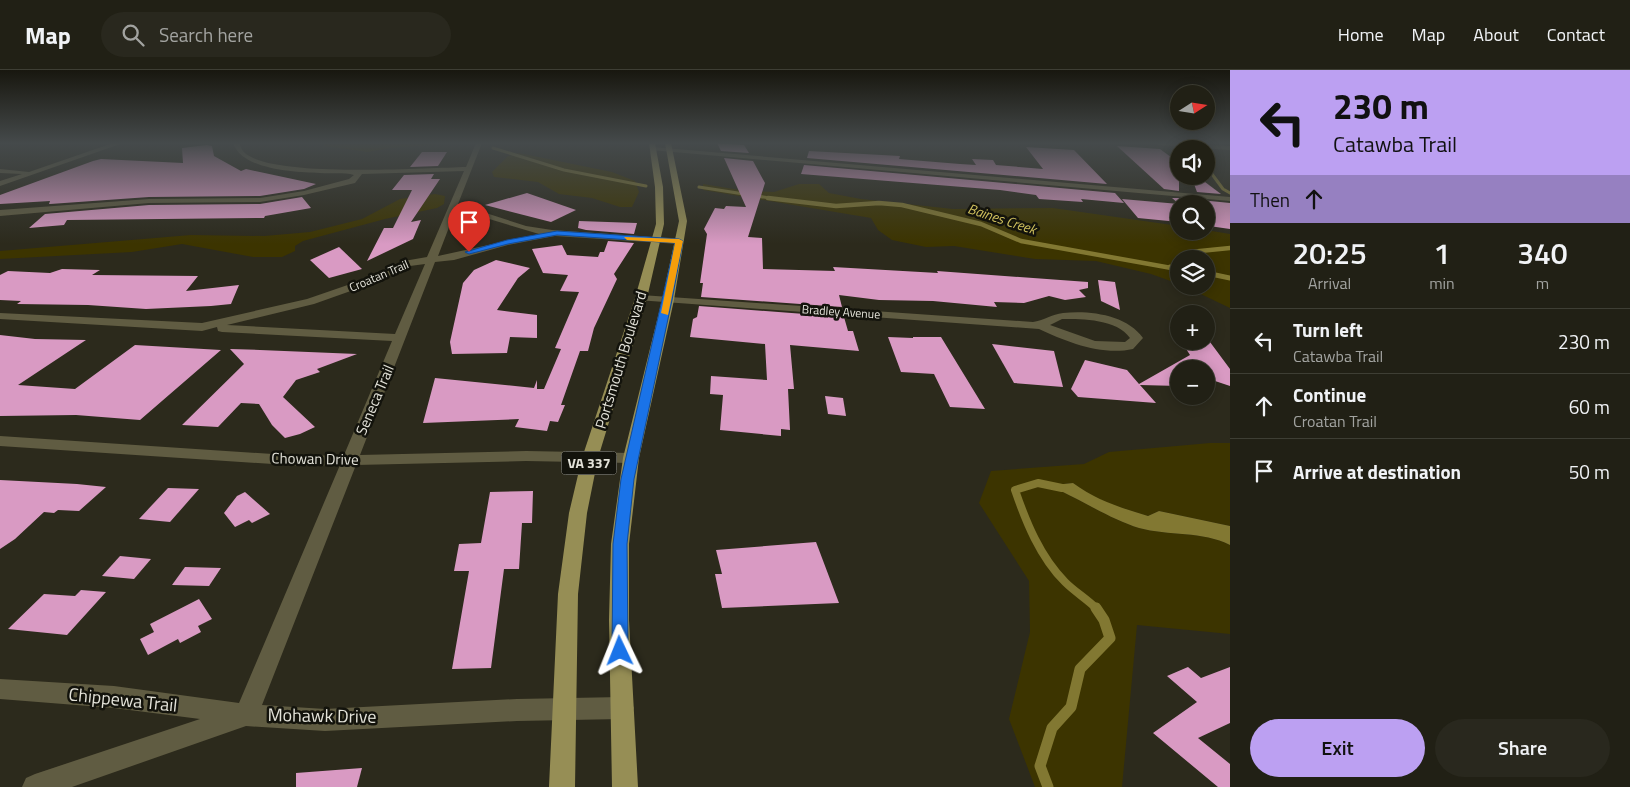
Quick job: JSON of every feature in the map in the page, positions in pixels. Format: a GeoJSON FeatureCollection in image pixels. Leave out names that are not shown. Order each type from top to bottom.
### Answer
{"type":"FeatureCollection","features":[{"type":"Feature","properties":{"kind":"main road","name":"Portsmouth Boulevard"},"geometry":{"type":"LineString","coordinates":[[562,787],[568,594],[578,513],[590,458],[641,298],[660,224],[660,176]]}},
{"type":"Feature","properties":{"kind":"main road","name":"Portsmouth Boulevard"},"geometry":{"type":"LineString","coordinates":[[625,787],[619,620],[620,544],[630,458],[668,300],[683,221],[680,197],[672,176]]}},
{"type":"Feature","properties":{"kind":"street"},"geometry":{"type":"LineString","coordinates":[[0,184],[22,176]]}},
{"type":"Feature","properties":{"kind":"street"},"geometry":{"type":"LineString","coordinates":[[0,213],[149,201],[260,200],[304,194],[352,176]]}},
{"type":"Feature","properties":{"kind":"street","name":"Seneca Trail"},"geometry":{"type":"LineString","coordinates":[[246,714],[430,260],[466,176]]}},
{"type":"Feature","properties":{"kind":"street"},"geometry":{"type":"LineString","coordinates":[[989,176],[1230,198]]}},
{"type":"Feature","properties":{"kind":"street"},"geometry":{"type":"LineString","coordinates":[[454,206],[520,227],[557,233],[679,241]]}},
{"type":"Feature","properties":{"kind":"street","name":"Croatan Trail"},"geometry":{"type":"LineString","coordinates":[[202,327],[310,302],[372,280],[408,263],[454,257],[507,242],[557,233]]}},
{"type":"Feature","properties":{"kind":"street","name":"Bradley Avenue"},"geometry":{"type":"LineString","coordinates":[[641,298],[1015,325],[1041,325]]}},
{"type":"Feature","properties":{"kind":"street","name":"Croatan Trail"},"geometry":{"type":"LineString","coordinates":[[0,316],[400,338]]}},
{"type":"Feature","properties":{"kind":"street"},"geometry":{"type":"LineString","coordinates":[[1062,316],[1089,317],[1123,327],[1135,333],[1137,338],[1129,346],[1099,346],[1041,325],[1050,319],[1062,316]]}},
{"type":"Feature","properties":{"kind":"street","name":"Chowan Drive"},"geometry":{"type":"LineString","coordinates":[[0,441],[303,461],[526,456],[630,458]]}},
{"type":"Feature","properties":{"kind":"street","name":"Chippewa Trail"},"geometry":{"type":"LineString","coordinates":[[0,689],[114,697],[246,714]]}},
{"type":"Feature","properties":{"kind":"street","name":"Mohawk Drive"},"geometry":{"type":"LineString","coordinates":[[35,787],[246,714],[325,720],[516,710],[622,708]]}},
{"type":"Feature","properties":{"kind":"shaded area"},"geometry":{"type":"Polygon","coordinates":[[[623,176],[635,181],[639,192],[632,207],[620,207],[592,198],[559,194],[538,182],[494,177],[623,176]]]}},
{"type":"Feature","properties":{"kind":"shaded area"},"geometry":{"type":"Polygon","coordinates":[[[703,184],[746,191],[774,192],[799,184],[819,184],[829,193],[861,199],[953,209],[1053,208],[1170,225],[1170,240],[1215,240],[1215,232],[1230,234],[1230,308],[1203,295],[1215,295],[1215,250],[1170,250],[1170,281],[1151,274],[1096,261],[1035,259],[954,246],[926,247],[892,240],[878,230],[871,218],[703,190],[703,184]]]}},
{"type":"Feature","properties":{"kind":"shaded area"},"geometry":{"type":"Polygon","coordinates":[[[435,194],[445,196],[444,204],[437,208],[385,219],[303,241],[295,246],[295,251],[282,257],[253,257],[182,244],[132,252],[0,259],[0,251],[191,235],[264,236],[310,232],[362,219],[400,199],[435,194]]]}},
{"type":"Feature","properties":{"kind":"shaded area"},"geometry":{"type":"Polygon","coordinates":[[[1230,443],[1230,526],[1159,511],[1148,516],[1118,507],[1073,483],[1054,485],[1059,490],[1099,511],[1139,528],[1208,538],[1230,545],[1230,634],[1137,625],[1122,787],[1035,787],[1009,719],[1030,632],[1029,581],[979,503],[991,471],[1084,464],[1109,452],[1230,443]]]}},
{"type":"Feature","properties":{"kind":"shaded area"},"geometry":{"type":"Polygon","coordinates":[[[1073,483],[1118,507],[1148,516],[1159,511],[1230,526],[1230,545],[1208,538],[1139,528],[1099,511],[1059,490],[1054,485],[1073,483]]]}},
{"type":"Feature","properties":{"kind":"building"},"geometry":{"type":"Polygon","coordinates":[[[51,176],[281,176],[316,184],[304,189],[260,196],[149,197],[50,204],[50,201],[0,204],[0,195],[51,176]]]}},
{"type":"Feature","properties":{"kind":"building"},"geometry":{"type":"Polygon","coordinates":[[[403,176],[433,176],[431,179],[440,179],[411,222],[421,220],[413,239],[367,261],[384,228],[393,228],[412,190],[392,190],[403,176]]]}},
{"type":"Feature","properties":{"kind":"building"},"geometry":{"type":"Polygon","coordinates":[[[732,176],[761,176],[765,183],[748,237],[762,238],[763,269],[835,271],[833,267],[938,273],[937,271],[1088,282],[1088,288],[1079,290],[1086,297],[1065,300],[1049,296],[1024,303],[994,302],[997,307],[933,301],[879,300],[839,295],[842,307],[701,297],[703,283],[700,283],[707,234],[704,229],[715,208],[724,209],[726,206],[746,207],[732,176]]]}},
{"type":"Feature","properties":{"kind":"building"},"geometry":{"type":"Polygon","coordinates":[[[832,176],[931,176],[1115,193],[1124,203],[1081,199],[1083,202],[1039,199],[1036,195],[1000,190],[832,176]]]}},
{"type":"Feature","properties":{"kind":"building"},"geometry":{"type":"Polygon","coordinates":[[[1020,176],[1100,176],[1107,184],[1020,176]]]}},
{"type":"Feature","properties":{"kind":"building"},"geometry":{"type":"Polygon","coordinates":[[[1150,176],[1170,176],[1170,185],[1179,185],[1179,191],[1164,189],[1150,176]]]}},
{"type":"Feature","properties":{"kind":"building"},"geometry":{"type":"Polygon","coordinates":[[[1194,185],[1209,185],[1221,194],[1197,192],[1194,185]]]}},
{"type":"Feature","properties":{"kind":"building"},"geometry":{"type":"Polygon","coordinates":[[[527,193],[576,210],[551,222],[485,205],[527,193]]]}},
{"type":"Feature","properties":{"kind":"building"},"geometry":{"type":"Polygon","coordinates":[[[302,197],[311,208],[265,216],[264,218],[67,220],[64,225],[29,228],[45,214],[149,205],[260,204],[302,197]]]}},
{"type":"Feature","properties":{"kind":"building"},"geometry":{"type":"Polygon","coordinates":[[[1122,199],[1170,203],[1170,221],[1138,218],[1122,199]]]}},
{"type":"Feature","properties":{"kind":"building"},"geometry":{"type":"Polygon","coordinates":[[[1215,202],[1230,203],[1230,229],[1215,227],[1215,202]]]}},
{"type":"Feature","properties":{"kind":"building"},"geometry":{"type":"Polygon","coordinates":[[[579,221],[637,223],[634,234],[586,230],[578,228],[579,221]]]}},
{"type":"Feature","properties":{"kind":"building"},"geometry":{"type":"Polygon","coordinates":[[[608,241],[634,243],[614,274],[617,279],[594,328],[588,351],[580,351],[561,405],[565,405],[558,422],[550,421],[547,431],[515,427],[519,419],[423,423],[435,378],[534,388],[537,380],[537,389],[544,389],[561,349],[555,348],[579,292],[560,291],[568,275],[543,273],[532,249],[562,245],[567,255],[598,257],[600,252],[604,252],[608,241]]]}},
{"type":"Feature","properties":{"kind":"building"},"geometry":{"type":"Polygon","coordinates":[[[339,247],[362,269],[329,278],[310,260],[339,247]]]}},
{"type":"Feature","properties":{"kind":"building"},"geometry":{"type":"Polygon","coordinates":[[[496,260],[530,268],[518,278],[497,310],[537,315],[537,338],[510,337],[507,353],[452,354],[450,342],[463,283],[474,270],[496,260]]]}},
{"type":"Feature","properties":{"kind":"building"},"geometry":{"type":"Polygon","coordinates":[[[62,269],[100,270],[92,275],[198,276],[186,291],[239,285],[231,304],[211,306],[146,309],[88,305],[17,304],[21,301],[0,300],[0,275],[8,271],[50,273],[62,269]]]}},
{"type":"Feature","properties":{"kind":"building"},"geometry":{"type":"Polygon","coordinates":[[[1098,280],[1115,282],[1120,310],[1101,301],[1098,280]]]}},
{"type":"Feature","properties":{"kind":"building"},"geometry":{"type":"Polygon","coordinates":[[[699,306],[844,317],[848,331],[853,331],[859,351],[790,345],[794,389],[788,389],[790,430],[781,429],[781,436],[720,430],[723,395],[710,394],[711,376],[767,380],[765,344],[690,337],[693,319],[697,317],[699,306]]]}},
{"type":"Feature","properties":{"kind":"building"},"geometry":{"type":"Polygon","coordinates":[[[0,335],[35,339],[86,340],[18,385],[75,389],[135,345],[221,350],[140,420],[76,415],[0,416],[0,335]]]}},
{"type":"Feature","properties":{"kind":"building"},"geometry":{"type":"Polygon","coordinates":[[[888,337],[941,337],[985,409],[950,407],[934,374],[901,372],[888,337]]]}},
{"type":"Feature","properties":{"kind":"building"},"geometry":{"type":"Polygon","coordinates":[[[992,344],[1054,351],[1063,387],[1014,383],[992,344]]]}},
{"type":"Feature","properties":{"kind":"building"},"geometry":{"type":"Polygon","coordinates":[[[230,349],[357,354],[317,369],[320,372],[296,380],[283,397],[315,427],[300,434],[285,438],[272,425],[259,404],[241,403],[218,427],[182,425],[244,364],[230,349]]]}},
{"type":"Feature","properties":{"kind":"building"},"geometry":{"type":"Polygon","coordinates":[[[1215,349],[1230,369],[1230,386],[1215,381],[1215,360],[1181,360],[1190,355],[1187,350],[1215,349]]]}},
{"type":"Feature","properties":{"kind":"building"},"geometry":{"type":"Polygon","coordinates":[[[1085,360],[1127,370],[1139,384],[1170,366],[1170,386],[1140,385],[1156,403],[1078,397],[1071,389],[1085,360]]]}},
{"type":"Feature","properties":{"kind":"building"},"geometry":{"type":"Polygon","coordinates":[[[825,396],[843,398],[846,416],[828,414],[825,396]]]}},
{"type":"Feature","properties":{"kind":"building"},"geometry":{"type":"Polygon","coordinates":[[[0,480],[106,487],[79,511],[58,510],[54,513],[44,512],[15,539],[0,549],[0,480]]]}},
{"type":"Feature","properties":{"kind":"building"},"geometry":{"type":"Polygon","coordinates":[[[168,488],[199,489],[170,522],[139,519],[168,488]]]}},
{"type":"Feature","properties":{"kind":"building"},"geometry":{"type":"Polygon","coordinates":[[[533,491],[532,523],[522,523],[519,569],[504,569],[491,668],[452,669],[469,571],[454,571],[459,544],[481,543],[490,492],[533,491]]]}},
{"type":"Feature","properties":{"kind":"building"},"geometry":{"type":"Polygon","coordinates":[[[245,492],[270,514],[252,523],[249,520],[235,527],[224,513],[237,496],[245,492]]]}},
{"type":"Feature","properties":{"kind":"building"},"geometry":{"type":"Polygon","coordinates":[[[816,542],[839,603],[722,608],[715,574],[722,574],[716,550],[816,542]]]}},
{"type":"Feature","properties":{"kind":"building"},"geometry":{"type":"Polygon","coordinates":[[[120,556],[151,559],[134,579],[102,576],[120,556]]]}},
{"type":"Feature","properties":{"kind":"building"},"geometry":{"type":"Polygon","coordinates":[[[185,567],[221,568],[209,586],[172,585],[185,567]]]}},
{"type":"Feature","properties":{"kind":"building"},"geometry":{"type":"Polygon","coordinates":[[[81,590],[106,592],[67,635],[8,629],[44,594],[75,596],[81,590]]]}},
{"type":"Feature","properties":{"kind":"building"},"geometry":{"type":"Polygon","coordinates":[[[199,599],[212,619],[198,626],[201,632],[180,643],[178,639],[148,655],[140,639],[154,632],[150,624],[199,599]]]}},
{"type":"Feature","properties":{"kind":"building"},"geometry":{"type":"Polygon","coordinates":[[[1188,667],[1201,678],[1230,667],[1230,723],[1198,738],[1230,764],[1230,787],[1218,787],[1153,733],[1197,702],[1167,676],[1188,667]]]}},
{"type":"Feature","properties":{"kind":"building"},"geometry":{"type":"Polygon","coordinates":[[[362,768],[357,787],[296,787],[296,773],[362,768]]]}},
{"type":"Feature","properties":{"kind":"waterway","name":"Baines Creek"},"geometry":{"type":"LineString","coordinates":[[597,176],[646,186]]}},
{"type":"Feature","properties":{"kind":"waterway"},"geometry":{"type":"LineString","coordinates":[[1215,178],[1223,189],[1230,193]]}},
{"type":"Feature","properties":{"kind":"waterway","name":"Baines Creek"},"geometry":{"type":"LineString","coordinates":[[699,187],[774,199]]}},
{"type":"Feature","properties":{"kind":"waterway","name":"Baines Creek"},"geometry":{"type":"LineString","coordinates":[[768,198],[774,199]]}},
{"type":"Feature","properties":{"kind":"waterway","name":"Baines Creek"},"geometry":{"type":"LineString","coordinates":[[774,199],[836,206],[879,203],[902,205],[981,224],[1021,241],[1170,268]]}},
{"type":"Feature","properties":{"kind":"waterway"},"geometry":{"type":"LineString","coordinates":[[1210,250],[1230,248]]}},
{"type":"Feature","properties":{"kind":"waterway","name":"Baines Creek"},"geometry":{"type":"LineString","coordinates":[[1215,275],[1230,278]]}},
{"type":"Feature","properties":{"kind":"waterway"},"geometry":{"type":"LineString","coordinates":[[1062,488],[1038,483],[1015,490],[1029,527],[1048,562],[1065,582],[1096,608]]}},
{"type":"Feature","properties":{"kind":"waterway"},"geometry":{"type":"LineString","coordinates":[[1048,787],[1040,766],[1052,728],[1071,707],[1080,669],[1110,638],[1104,620],[1096,608]]}},
{"type":"Feature","properties":{"kind":"slow traffic"},"geometry":{"type":"LineString","coordinates":[[627,238],[679,241],[665,313]]}},
{"type":"Feature","properties":{"kind":"route"},"geometry":{"type":"LineString","coordinates":[[469,252],[507,242],[557,233],[679,241],[668,300],[630,458],[620,544],[620,651]]}}]}
